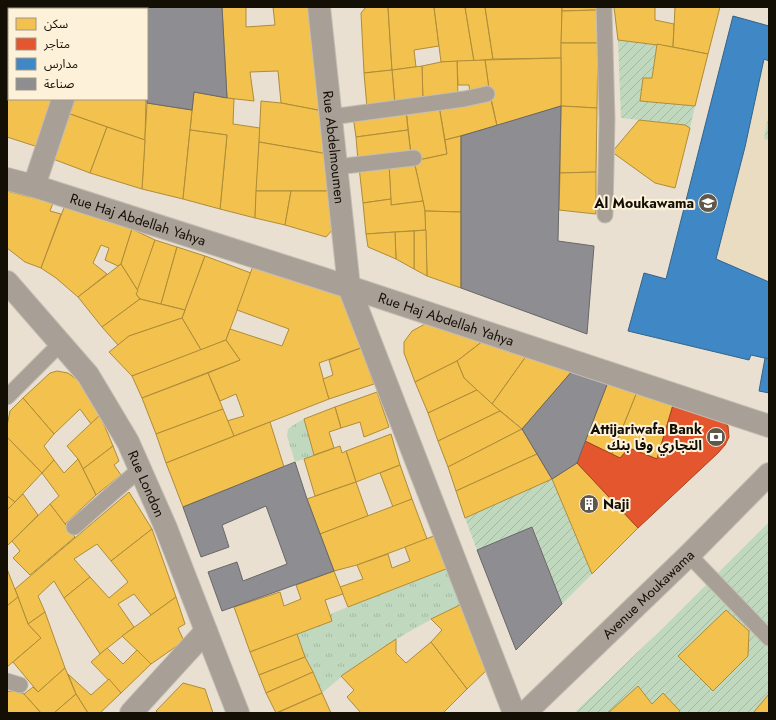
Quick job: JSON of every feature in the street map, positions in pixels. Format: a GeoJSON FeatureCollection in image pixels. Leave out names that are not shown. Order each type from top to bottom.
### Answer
{"type":"FeatureCollection","features":[{"type":"Feature","properties":{"kind":"street","name":"Rue Abdelmoumen"},"geometry":{"type":"LineString","coordinates":[[320,8],[349,287],[514,713]]}},
{"type":"Feature","properties":{"kind":"street"},"geometry":{"type":"LineString","coordinates":[[34,186],[63,100]]}},
{"type":"Feature","properties":{"kind":"street","name":"Rue Haj Abdellah Yahya"},"geometry":{"type":"LineString","coordinates":[[7,179],[34,186],[349,287],[769,426]]}},
{"type":"Feature","properties":{"kind":"street","name":"Rue London"},"geometry":{"type":"LineString","coordinates":[[7,282],[88,375],[128,442],[166,528],[206,631],[235,712]]}},
{"type":"Feature","properties":{"kind":"street","name":"Avenue Moukawama"},"geometry":{"type":"LineString","coordinates":[[525,713],[769,474]]}},
{"type":"Feature","properties":{"kind":"street"},"geometry":{"type":"LineString","coordinates":[[131,713],[206,631]]}},
{"type":"Feature","properties":{"kind":"lane"},"geometry":{"type":"LineString","coordinates":[[604,7],[607,119],[605,215]]}},
{"type":"Feature","properties":{"kind":"lane"},"geometry":{"type":"LineString","coordinates":[[331,117],[464,99],[487,94]]}},
{"type":"Feature","properties":{"kind":"lane"},"geometry":{"type":"LineString","coordinates":[[336,167],[414,158]]}},
{"type":"Feature","properties":{"kind":"lane"},"geometry":{"type":"LineString","coordinates":[[7,397],[61,343]]}},
{"type":"Feature","properties":{"kind":"lane"},"geometry":{"type":"LineString","coordinates":[[74,527],[140,469]]}},
{"type":"Feature","properties":{"kind":"lane"},"geometry":{"type":"LineString","coordinates":[[689,554],[769,638]]}},
{"type":"Feature","properties":{"kind":"shaded area","name":"Al Moukawama"},"geometry":{"type":"Polygon","coordinates":[[[733,16],[769,26],[769,359],[751,355],[749,360],[628,331],[644,273],[666,279],[733,16]]]}},
{"type":"Feature","properties":{"kind":"green space"},"geometry":{"type":"Polygon","coordinates":[[[618,40],[657,44],[652,78],[640,101],[695,106],[690,128],[685,125],[621,118],[618,40]]]}},
{"type":"Feature","properties":{"kind":"green space"},"geometry":{"type":"Polygon","coordinates":[[[769,112],[769,140],[764,139],[769,112]]]}},
{"type":"Feature","properties":{"kind":"green space"},"geometry":{"type":"Polygon","coordinates":[[[304,419],[314,455],[295,462],[287,436],[288,429],[304,419]]]}},
{"type":"Feature","properties":{"kind":"green space"},"geometry":{"type":"Polygon","coordinates":[[[552,479],[592,574],[562,604],[533,527],[477,550],[465,518],[552,479]]]}},
{"type":"Feature","properties":{"kind":"green space"},"geometry":{"type":"Polygon","coordinates":[[[769,522],[769,713],[574,713],[662,629],[769,522]]]}},
{"type":"Feature","properties":{"kind":"green space"},"geometry":{"type":"Polygon","coordinates":[[[451,567],[464,603],[390,643],[338,679],[322,693],[305,657],[297,634],[330,614],[451,567]]]}},
{"type":"Feature","properties":{"kind":"building: سكن"},"geometry":{"type":"Polygon","coordinates":[[[7,7],[27,7],[8,8],[7,34],[7,7]]]}},
{"type":"Feature","properties":{"kind":"building: سكن"},"geometry":{"type":"Polygon","coordinates":[[[64,7],[67,8],[27,8],[64,7]]]}},
{"type":"Feature","properties":{"kind":"building: سكن"},"geometry":{"type":"Polygon","coordinates":[[[100,7],[135,7],[135,8],[100,7]]]}},
{"type":"Feature","properties":{"kind":"building: سكن"},"geometry":{"type":"Polygon","coordinates":[[[222,7],[246,7],[246,27],[275,25],[273,7],[311,7],[323,111],[281,103],[278,71],[250,72],[254,101],[227,98],[222,7]]]}},
{"type":"Feature","properties":{"kind":"building: سكن"},"geometry":{"type":"Polygon","coordinates":[[[366,7],[388,7],[392,70],[364,73],[361,13],[366,7]]]}},
{"type":"Feature","properties":{"kind":"building: سكن"},"geometry":{"type":"Polygon","coordinates":[[[388,7],[434,7],[439,46],[414,50],[416,67],[392,70],[388,7]]]}},
{"type":"Feature","properties":{"kind":"building: سكن"},"geometry":{"type":"Polygon","coordinates":[[[434,7],[465,7],[474,61],[441,62],[434,7]]]}},
{"type":"Feature","properties":{"kind":"building: سكن"},"geometry":{"type":"Polygon","coordinates":[[[465,7],[485,7],[493,59],[474,61],[465,7]]]}},
{"type":"Feature","properties":{"kind":"building: سكن"},"geometry":{"type":"Polygon","coordinates":[[[485,7],[562,7],[561,58],[493,59],[485,7]]]}},
{"type":"Feature","properties":{"kind":"building: سكن"},"geometry":{"type":"Polygon","coordinates":[[[562,7],[597,7],[597,10],[562,11],[562,7]]]}},
{"type":"Feature","properties":{"kind":"building: سكن"},"geometry":{"type":"Polygon","coordinates":[[[614,7],[655,7],[655,20],[674,24],[673,47],[618,40],[614,7]]]}},
{"type":"Feature","properties":{"kind":"building: سكن"},"geometry":{"type":"Polygon","coordinates":[[[675,7],[720,7],[708,54],[673,47],[675,7]]]}},
{"type":"Feature","properties":{"kind":"building: سكن"},"geometry":{"type":"Polygon","coordinates":[[[597,10],[598,43],[561,43],[562,11],[597,10]]]}},
{"type":"Feature","properties":{"kind":"building: سكن"},"geometry":{"type":"Polygon","coordinates":[[[7,34],[8,64],[7,67],[7,34]]]}},
{"type":"Feature","properties":{"kind":"building: سكن"},"geometry":{"type":"Polygon","coordinates":[[[561,43],[598,43],[597,108],[561,106],[561,43]]]}},
{"type":"Feature","properties":{"kind":"building: سكن"},"geometry":{"type":"Polygon","coordinates":[[[657,44],[708,54],[695,106],[640,101],[643,78],[652,78],[657,44]]]}},
{"type":"Feature","properties":{"kind":"building: سكن"},"geometry":{"type":"Polygon","coordinates":[[[561,58],[561,106],[497,126],[489,89],[485,60],[561,58]]]}},
{"type":"Feature","properties":{"kind":"building: سكن"},"geometry":{"type":"Polygon","coordinates":[[[485,60],[489,89],[470,94],[469,85],[458,85],[457,61],[485,60]]]}},
{"type":"Feature","properties":{"kind":"building: سكن"},"geometry":{"type":"Polygon","coordinates":[[[457,61],[458,97],[423,102],[422,66],[441,62],[457,61]]]}},
{"type":"Feature","properties":{"kind":"building: سكن"},"geometry":{"type":"Polygon","coordinates":[[[8,64],[8,83],[7,83],[8,64]]]}},
{"type":"Feature","properties":{"kind":"building: سكن"},"geometry":{"type":"Polygon","coordinates":[[[422,66],[423,102],[395,105],[392,70],[422,66]]]}},
{"type":"Feature","properties":{"kind":"building: سكن"},"geometry":{"type":"Polygon","coordinates":[[[392,70],[395,105],[367,108],[364,73],[392,70]]]}},
{"type":"Feature","properties":{"kind":"building: سكن"},"geometry":{"type":"Polygon","coordinates":[[[194,92],[234,99],[233,124],[260,128],[255,218],[220,209],[227,135],[190,130],[194,92]]]}},
{"type":"Feature","properties":{"kind":"building: سكن"},"geometry":{"type":"Polygon","coordinates":[[[490,96],[497,126],[445,140],[439,106],[490,96]]]}},
{"type":"Feature","properties":{"kind":"building: سكن"},"geometry":{"type":"Polygon","coordinates":[[[8,99],[55,100],[38,147],[7,137],[8,99]]]}},
{"type":"Feature","properties":{"kind":"building: سكن"},"geometry":{"type":"Polygon","coordinates":[[[75,100],[146,100],[145,140],[70,114],[75,100]]]}},
{"type":"Feature","properties":{"kind":"building: سكن"},"geometry":{"type":"Polygon","coordinates":[[[261,101],[281,103],[323,111],[328,154],[259,142],[261,101]]]}},
{"type":"Feature","properties":{"kind":"building: سكن"},"geometry":{"type":"Polygon","coordinates":[[[147,103],[192,110],[183,199],[142,189],[147,103]]]}},
{"type":"Feature","properties":{"kind":"building: سكن"},"geometry":{"type":"Polygon","coordinates":[[[439,106],[447,154],[418,160],[411,155],[406,110],[439,106]]]}},
{"type":"Feature","properties":{"kind":"building: سكن"},"geometry":{"type":"Polygon","coordinates":[[[561,106],[597,108],[596,172],[560,173],[561,106]]]}},
{"type":"Feature","properties":{"kind":"building: سكن"},"geometry":{"type":"Polygon","coordinates":[[[406,110],[408,130],[356,137],[353,116],[406,110]]]}},
{"type":"Feature","properties":{"kind":"building: سكن"},"geometry":{"type":"Polygon","coordinates":[[[70,114],[107,127],[90,173],[53,159],[70,114]]]}},
{"type":"Feature","properties":{"kind":"building: سكن"},"geometry":{"type":"Polygon","coordinates":[[[639,120],[685,125],[690,128],[675,188],[655,183],[612,152],[639,120]]]}},
{"type":"Feature","properties":{"kind":"building: سكن"},"geometry":{"type":"Polygon","coordinates":[[[107,127],[145,140],[142,189],[90,173],[107,127]]]}},
{"type":"Feature","properties":{"kind":"building: سكن"},"geometry":{"type":"Polygon","coordinates":[[[190,130],[227,135],[220,209],[183,199],[190,130]]]}},
{"type":"Feature","properties":{"kind":"building: سكن"},"geometry":{"type":"Polygon","coordinates":[[[408,130],[411,155],[358,161],[356,137],[408,130]]]}},
{"type":"Feature","properties":{"kind":"building: سكن"},"geometry":{"type":"Polygon","coordinates":[[[461,136],[461,212],[425,211],[414,161],[447,154],[445,140],[461,136]]]}},
{"type":"Feature","properties":{"kind":"building: سكن"},"geometry":{"type":"Polygon","coordinates":[[[259,142],[328,154],[331,191],[256,191],[259,142]]]}},
{"type":"Feature","properties":{"kind":"building: سكن"},"geometry":{"type":"Polygon","coordinates":[[[414,161],[423,201],[391,205],[389,164],[414,161]]]}},
{"type":"Feature","properties":{"kind":"building: سكن"},"geometry":{"type":"Polygon","coordinates":[[[389,164],[391,199],[363,203],[359,167],[389,164]]]}},
{"type":"Feature","properties":{"kind":"building: سكن"},"geometry":{"type":"Polygon","coordinates":[[[596,172],[596,214],[559,210],[560,173],[596,172]]]}},
{"type":"Feature","properties":{"kind":"building: سكن"},"geometry":{"type":"Polygon","coordinates":[[[7,191],[53,203],[50,211],[61,214],[41,268],[25,262],[7,248],[7,191]]]}},
{"type":"Feature","properties":{"kind":"building: سكن"},"geometry":{"type":"Polygon","coordinates":[[[256,191],[291,191],[285,225],[255,218],[256,191]]]}},
{"type":"Feature","properties":{"kind":"building: سكن"},"geometry":{"type":"Polygon","coordinates":[[[291,191],[331,191],[334,228],[326,237],[285,225],[291,191]]]}},
{"type":"Feature","properties":{"kind":"building: سكن"},"geometry":{"type":"Polygon","coordinates":[[[391,199],[391,205],[423,201],[426,230],[366,234],[363,203],[391,199]]]}},
{"type":"Feature","properties":{"kind":"building: سكن"},"geometry":{"type":"Polygon","coordinates":[[[65,205],[132,229],[121,264],[118,266],[105,260],[109,248],[101,245],[93,263],[107,274],[78,297],[56,278],[41,268],[65,205]]]}},
{"type":"Feature","properties":{"kind":"building: سكن"},"geometry":{"type":"Polygon","coordinates":[[[425,211],[461,212],[461,288],[427,276],[425,211]]]}},
{"type":"Feature","properties":{"kind":"building: سكن"},"geometry":{"type":"Polygon","coordinates":[[[132,229],[155,240],[138,291],[121,264],[132,229]]]}},
{"type":"Feature","properties":{"kind":"building: سكن"},"geometry":{"type":"Polygon","coordinates":[[[426,230],[427,276],[414,269],[414,231],[426,230]]]}},
{"type":"Feature","properties":{"kind":"building: سكن"},"geometry":{"type":"Polygon","coordinates":[[[414,231],[414,269],[396,259],[395,232],[414,231]]]}},
{"type":"Feature","properties":{"kind":"building: سكن"},"geometry":{"type":"Polygon","coordinates":[[[395,232],[396,259],[368,247],[366,234],[395,232]]]}},
{"type":"Feature","properties":{"kind":"building: سكن"},"geometry":{"type":"Polygon","coordinates":[[[155,240],[177,247],[161,304],[140,299],[136,294],[155,240]]]}},
{"type":"Feature","properties":{"kind":"building: سكن"},"geometry":{"type":"Polygon","coordinates":[[[177,247],[205,256],[185,310],[161,304],[177,247]]]}},
{"type":"Feature","properties":{"kind":"building: سكن"},"geometry":{"type":"Polygon","coordinates":[[[205,256],[251,273],[226,340],[201,350],[182,318],[205,256]]]}},
{"type":"Feature","properties":{"kind":"building: سكن"},"geometry":{"type":"Polygon","coordinates":[[[254,263],[346,292],[366,346],[319,363],[329,399],[234,436],[227,421],[244,416],[236,394],[220,401],[208,373],[240,360],[226,340],[230,329],[282,346],[289,329],[237,310],[254,263]]]}},
{"type":"Feature","properties":{"kind":"building: سكن"},"geometry":{"type":"Polygon","coordinates":[[[121,264],[138,291],[136,294],[140,299],[102,327],[78,297],[121,264]]]}},
{"type":"Feature","properties":{"kind":"building: سكن"},"geometry":{"type":"Polygon","coordinates":[[[140,299],[185,310],[182,318],[129,336],[118,345],[102,327],[140,299]]]}},
{"type":"Feature","properties":{"kind":"building: سكن"},"geometry":{"type":"Polygon","coordinates":[[[182,318],[201,350],[132,376],[109,352],[129,336],[182,318]]]}},
{"type":"Feature","properties":{"kind":"building: سكن"},"geometry":{"type":"Polygon","coordinates":[[[425,324],[430,324],[483,341],[457,361],[415,382],[404,353],[404,342],[412,331],[425,324]]]}},
{"type":"Feature","properties":{"kind":"building: سكن"},"geometry":{"type":"Polygon","coordinates":[[[226,340],[240,360],[142,398],[132,376],[226,340]]]}},
{"type":"Feature","properties":{"kind":"building: سكن"},"geometry":{"type":"Polygon","coordinates":[[[483,341],[527,355],[492,404],[464,378],[457,361],[483,341]]]}},
{"type":"Feature","properties":{"kind":"building: سكن"},"geometry":{"type":"Polygon","coordinates":[[[361,348],[374,384],[329,399],[323,379],[333,375],[329,360],[361,348]]]}},
{"type":"Feature","properties":{"kind":"building: سكن"},"geometry":{"type":"Polygon","coordinates":[[[527,355],[573,370],[522,429],[492,404],[527,355]]]}},
{"type":"Feature","properties":{"kind":"building: سكن"},"geometry":{"type":"Polygon","coordinates":[[[457,361],[464,378],[477,390],[428,413],[415,382],[457,361]]]}},
{"type":"Feature","properties":{"kind":"building: سكن"},"geometry":{"type":"Polygon","coordinates":[[[57,371],[68,373],[79,381],[100,415],[91,424],[80,409],[54,434],[23,398],[50,373],[57,371]]]}},
{"type":"Feature","properties":{"kind":"building: سكن"},"geometry":{"type":"Polygon","coordinates":[[[208,373],[223,409],[156,434],[142,398],[208,373]]]}},
{"type":"Feature","properties":{"kind":"building: سكن"},"geometry":{"type":"Polygon","coordinates":[[[608,382],[637,392],[612,454],[585,441],[608,382]]]}},
{"type":"Feature","properties":{"kind":"building: سكن"},"geometry":{"type":"Polygon","coordinates":[[[477,390],[500,411],[438,441],[428,413],[477,390]]]}},
{"type":"Feature","properties":{"kind":"building: سكن"},"geometry":{"type":"Polygon","coordinates":[[[377,392],[389,427],[364,437],[360,422],[341,428],[335,407],[377,392]]]}},
{"type":"Feature","properties":{"kind":"building: سكن"},"geometry":{"type":"Polygon","coordinates":[[[637,392],[673,405],[657,459],[629,448],[620,458],[612,454],[637,392]]]}},
{"type":"Feature","properties":{"kind":"building: سكن"},"geometry":{"type":"Polygon","coordinates":[[[23,398],[54,434],[44,446],[54,460],[42,473],[7,437],[7,426],[10,411],[23,398]]]}},
{"type":"Feature","properties":{"kind":"building: سكن"},"geometry":{"type":"Polygon","coordinates":[[[335,407],[341,428],[329,432],[334,448],[314,455],[304,419],[335,407]]]}},
{"type":"Feature","properties":{"kind":"building: سكن"},"geometry":{"type":"Polygon","coordinates":[[[223,409],[234,436],[166,463],[156,434],[223,409]]]}},
{"type":"Feature","properties":{"kind":"building: سكن"},"geometry":{"type":"Polygon","coordinates":[[[500,411],[522,429],[448,467],[438,441],[500,411]]]}},
{"type":"Feature","properties":{"kind":"building: سكن"},"geometry":{"type":"Polygon","coordinates":[[[100,415],[113,446],[83,469],[78,459],[67,446],[100,415]]]}},
{"type":"Feature","properties":{"kind":"building: سكن"},"geometry":{"type":"Polygon","coordinates":[[[270,422],[284,467],[183,507],[166,463],[270,422]]]}},
{"type":"Feature","properties":{"kind":"building: سكن"},"geometry":{"type":"Polygon","coordinates":[[[522,429],[537,454],[456,491],[448,467],[522,429]]]}},
{"type":"Feature","properties":{"kind":"building: سكن"},"geometry":{"type":"Polygon","coordinates":[[[391,434],[400,465],[356,482],[346,451],[391,434]]]}},
{"type":"Feature","properties":{"kind":"building: سكن"},"geometry":{"type":"Polygon","coordinates":[[[7,437],[42,473],[15,502],[7,496],[7,437]]]}},
{"type":"Feature","properties":{"kind":"building: سكن"},"geometry":{"type":"Polygon","coordinates":[[[113,446],[119,461],[114,465],[121,475],[96,495],[83,469],[113,446]]]}},
{"type":"Feature","properties":{"kind":"building: سكن"},"geometry":{"type":"Polygon","coordinates":[[[340,446],[342,453],[346,451],[356,482],[315,496],[304,459],[340,446]]]}},
{"type":"Feature","properties":{"kind":"building: سكن"},"geometry":{"type":"Polygon","coordinates":[[[537,454],[552,479],[465,518],[456,491],[537,454]]]}},
{"type":"Feature","properties":{"kind":"building: سكن"},"geometry":{"type":"Polygon","coordinates":[[[78,459],[96,495],[65,524],[50,504],[59,496],[42,473],[54,460],[64,473],[78,459]]]}},
{"type":"Feature","properties":{"kind":"building: سكن","name":"Naji"},"geometry":{"type":"Polygon","coordinates":[[[577,463],[638,528],[592,574],[552,479],[577,463]]]}},
{"type":"Feature","properties":{"kind":"building: سكن"},"geometry":{"type":"Polygon","coordinates":[[[400,465],[412,499],[393,507],[380,473],[400,465]]]}},
{"type":"Feature","properties":{"kind":"building: سكن"},"geometry":{"type":"Polygon","coordinates":[[[356,482],[368,516],[320,534],[307,499],[356,482]]]}},
{"type":"Feature","properties":{"kind":"building: سكن"},"geometry":{"type":"Polygon","coordinates":[[[129,492],[152,529],[111,561],[97,544],[74,559],[90,577],[64,598],[54,581],[38,596],[45,612],[28,624],[15,589],[129,492]]]}},
{"type":"Feature","properties":{"kind":"building: سكن"},"geometry":{"type":"Polygon","coordinates":[[[23,494],[38,515],[7,546],[7,510],[23,494]]]}},
{"type":"Feature","properties":{"kind":"building: سكن"},"geometry":{"type":"Polygon","coordinates":[[[7,496],[15,502],[7,510],[7,496]]]}},
{"type":"Feature","properties":{"kind":"building: سكن"},"geometry":{"type":"Polygon","coordinates":[[[412,499],[427,539],[357,565],[334,571],[320,534],[412,499]]]}},
{"type":"Feature","properties":{"kind":"building: سكن"},"geometry":{"type":"Polygon","coordinates":[[[50,504],[75,537],[30,575],[13,558],[20,551],[12,541],[50,504]]]}},
{"type":"Feature","properties":{"kind":"building: سكن"},"geometry":{"type":"Polygon","coordinates":[[[152,529],[176,597],[151,615],[134,594],[118,604],[134,627],[100,654],[64,598],[90,577],[109,598],[128,582],[111,561],[152,529]]]}},
{"type":"Feature","properties":{"kind":"building: سكن"},"geometry":{"type":"Polygon","coordinates":[[[439,534],[451,567],[348,607],[340,587],[363,579],[357,565],[388,554],[392,568],[410,561],[405,547],[439,534]]]}},
{"type":"Feature","properties":{"kind":"building: سكن"},"geometry":{"type":"Polygon","coordinates":[[[7,569],[18,597],[7,606],[7,569]]]}},
{"type":"Feature","properties":{"kind":"building: سكن"},"geometry":{"type":"Polygon","coordinates":[[[334,571],[343,594],[325,600],[332,621],[250,652],[234,607],[280,592],[284,606],[301,599],[296,585],[334,571]]]}},
{"type":"Feature","properties":{"kind":"building: سكن"},"geometry":{"type":"Polygon","coordinates":[[[18,597],[28,624],[41,638],[7,667],[7,606],[18,597]]]}},
{"type":"Feature","properties":{"kind":"building: سكن"},"geometry":{"type":"Polygon","coordinates":[[[176,597],[185,624],[178,628],[184,641],[151,664],[122,636],[176,597]]]}},
{"type":"Feature","properties":{"kind":"building: سكن"},"geometry":{"type":"Polygon","coordinates":[[[464,603],[490,667],[467,689],[431,642],[442,630],[431,619],[464,603]]]}},
{"type":"Feature","properties":{"kind":"building: سكن"},"geometry":{"type":"Polygon","coordinates":[[[726,610],[749,631],[748,656],[713,691],[678,656],[726,610]]]}},
{"type":"Feature","properties":{"kind":"building: سكن"},"geometry":{"type":"Polygon","coordinates":[[[45,612],[65,668],[38,692],[13,662],[41,638],[28,624],[45,612]]]}},
{"type":"Feature","properties":{"kind":"building: سكن"},"geometry":{"type":"Polygon","coordinates":[[[297,634],[305,657],[259,675],[250,652],[297,634]]]}},
{"type":"Feature","properties":{"kind":"building: سكن"},"geometry":{"type":"Polygon","coordinates":[[[396,639],[396,653],[406,663],[431,642],[467,689],[443,713],[361,713],[347,697],[354,690],[341,676],[396,639]]]}},
{"type":"Feature","properties":{"kind":"building: سكن"},"geometry":{"type":"Polygon","coordinates":[[[107,648],[123,664],[137,650],[151,664],[121,693],[91,662],[107,648]]]}},
{"type":"Feature","properties":{"kind":"building: سكن"},"geometry":{"type":"Polygon","coordinates":[[[305,657],[313,672],[266,693],[259,675],[305,657]]]}},
{"type":"Feature","properties":{"kind":"building: سكن"},"geometry":{"type":"Polygon","coordinates":[[[65,668],[76,694],[54,713],[41,713],[24,694],[33,687],[38,692],[65,668]]]}},
{"type":"Feature","properties":{"kind":"building: سكن"},"geometry":{"type":"Polygon","coordinates":[[[313,672],[322,693],[276,713],[266,693],[313,672]]]}},
{"type":"Feature","properties":{"kind":"building: سكن"},"geometry":{"type":"Polygon","coordinates":[[[68,674],[91,695],[109,679],[121,693],[100,713],[88,713],[76,694],[68,674]]]}},
{"type":"Feature","properties":{"kind":"building: سكن"},"geometry":{"type":"Polygon","coordinates":[[[183,683],[205,689],[213,713],[158,713],[156,711],[183,683]]]}},
{"type":"Feature","properties":{"kind":"building: سكن"},"geometry":{"type":"Polygon","coordinates":[[[638,686],[652,704],[663,693],[680,711],[679,713],[608,713],[638,686]]]}},
{"type":"Feature","properties":{"kind":"building: سكن"},"geometry":{"type":"Polygon","coordinates":[[[18,691],[24,694],[41,713],[7,713],[7,692],[18,691]]]}},
{"type":"Feature","properties":{"kind":"building: سكن"},"geometry":{"type":"Polygon","coordinates":[[[322,693],[331,713],[277,713],[322,693]]]}},
{"type":"Feature","properties":{"kind":"building: سكن"},"geometry":{"type":"Polygon","coordinates":[[[76,694],[88,713],[54,713],[76,694]]]}},
{"type":"Feature","properties":{"kind":"building: سكن"},"geometry":{"type":"Polygon","coordinates":[[[769,694],[769,713],[753,713],[769,694]]]}},
{"type":"Feature","properties":{"kind":"building: متاجر"},"geometry":{"type":"Polygon","coordinates":[[[673,405],[722,421],[728,426],[729,437],[725,445],[718,453],[638,528],[577,463],[585,441],[620,458],[629,448],[657,459],[673,405]]]}},
{"type":"Feature","properties":{"kind":"building: مدارس","name":"Al Moukawama"},"geometry":{"type":"Polygon","coordinates":[[[733,16],[769,26],[769,61],[764,59],[745,147],[716,259],[769,282],[769,359],[751,355],[749,360],[628,331],[644,273],[666,279],[733,16]]]}},
{"type":"Feature","properties":{"kind":"building: مدارس"},"geometry":{"type":"Polygon","coordinates":[[[765,358],[769,359],[769,393],[759,391],[765,358]]]}},
{"type":"Feature","properties":{"kind":"building: صناعة"},"geometry":{"type":"Polygon","coordinates":[[[222,7],[227,98],[194,92],[192,110],[147,103],[148,8],[135,8],[222,7]]]}},
{"type":"Feature","properties":{"kind":"building: صناعة"},"geometry":{"type":"Polygon","coordinates":[[[561,106],[558,241],[594,246],[587,334],[461,288],[461,136],[561,106]]]}},
{"type":"Feature","properties":{"kind":"building: صناعة"},"geometry":{"type":"Polygon","coordinates":[[[573,370],[608,382],[577,463],[552,479],[522,429],[573,370]]]}},
{"type":"Feature","properties":{"kind":"building: صناعة"},"geometry":{"type":"Polygon","coordinates":[[[295,462],[334,571],[222,611],[208,572],[237,562],[243,581],[287,564],[266,506],[222,525],[229,547],[201,557],[183,507],[295,462]]]}},
{"type":"Feature","properties":{"kind":"building: صناعة"},"geometry":{"type":"Polygon","coordinates":[[[532,527],[562,604],[516,650],[477,550],[532,527]]]}},
{"type":"Feature","properties":{"kind":"place","name":"Al Moukawama"},"geometry":{"type":"Point","coordinates":[708,203]}},
{"type":"Feature","properties":{"kind":"place","name":"Attijariwafa Bank التجاري وفا بنك"},"geometry":{"type":"Point","coordinates":[716,437]}},
{"type":"Feature","properties":{"kind":"place","name":"Naji"},"geometry":{"type":"Point","coordinates":[589,504]}}]}
